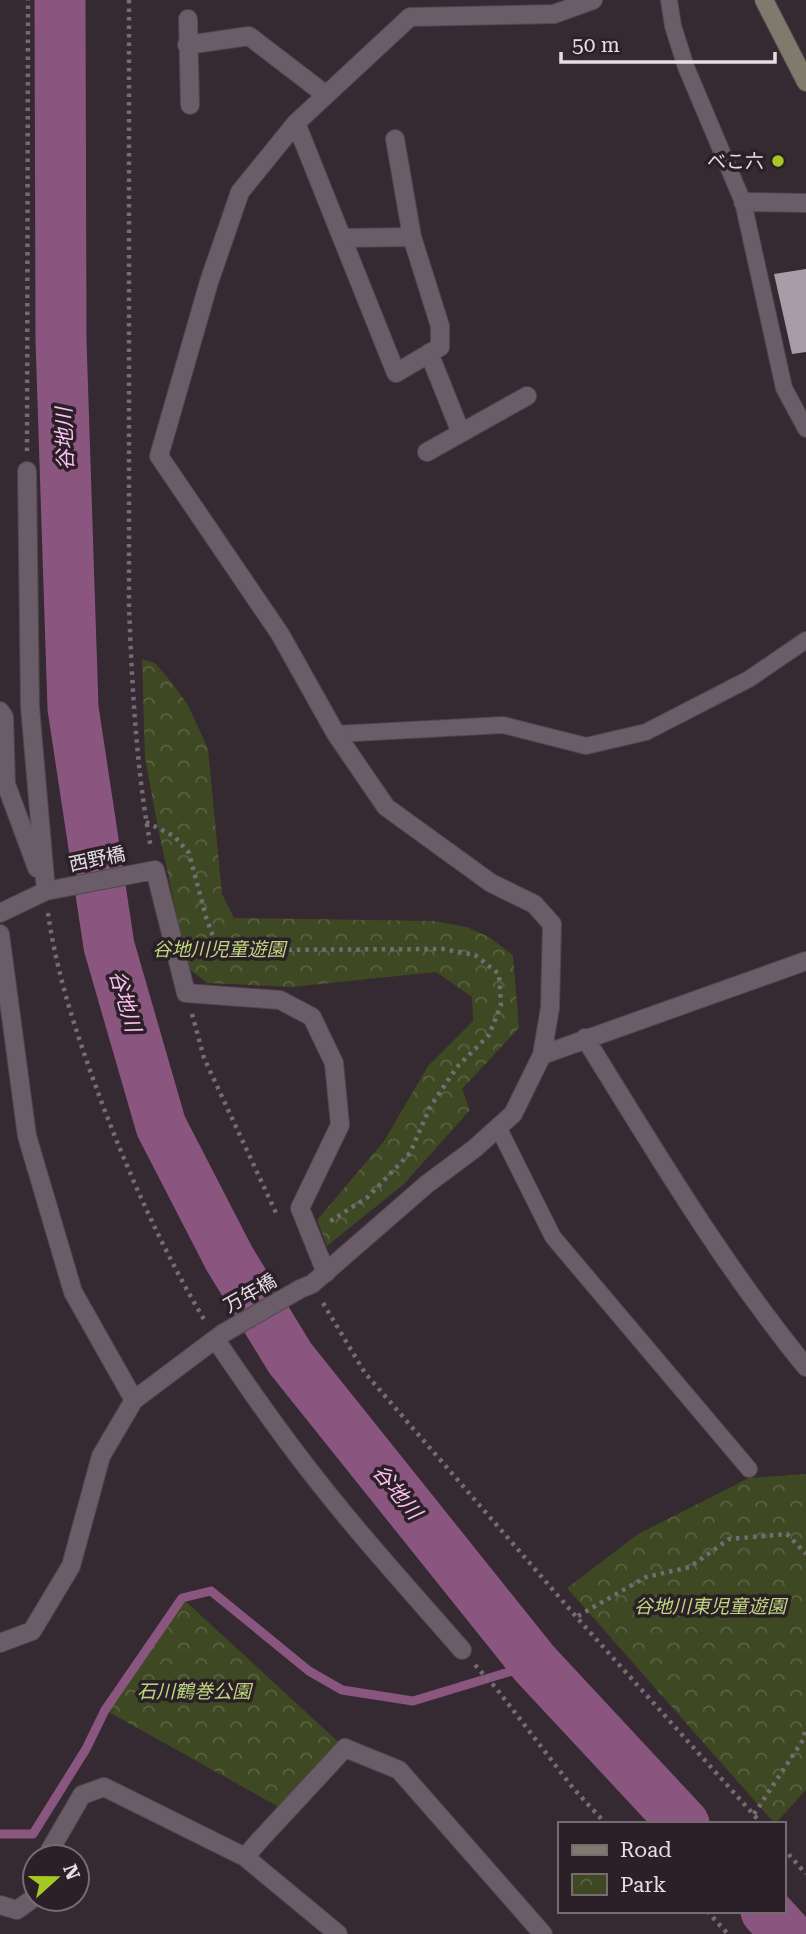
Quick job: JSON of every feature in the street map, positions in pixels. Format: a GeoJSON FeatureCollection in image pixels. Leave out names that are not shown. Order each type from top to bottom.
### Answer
{"type":"FeatureCollection","features":[{"type":"Feature","properties":{"kind":"main road"},"geometry":{"type":"LineString","coordinates":[[764,0],[806,82]]}},
{"type":"Feature","properties":{"kind":"street"},"geometry":{"type":"LineString","coordinates":[[395,139],[412,237],[440,326],[440,346],[396,373],[296,123],[410,17],[554,15],[593,0]]}},
{"type":"Feature","properties":{"kind":"street"},"geometry":{"type":"LineString","coordinates":[[187,19],[190,105]]}},
{"type":"Feature","properties":{"kind":"street"},"geometry":{"type":"LineString","coordinates":[[187,45],[249,36],[326,95]]}},
{"type":"Feature","properties":{"kind":"street","name":"万年橋"},"geometry":{"type":"LineString","coordinates":[[134,1400],[219,1337],[312,1284],[513,1114],[542,1055],[550,1008],[552,924],[534,904],[491,883],[386,807],[336,734],[279,634],[159,456],[209,282],[240,192],[296,123]]}},
{"type":"Feature","properties":{"kind":"street"},"geometry":{"type":"LineString","coordinates":[[743,202],[806,203]]}},
{"type":"Feature","properties":{"kind":"street"},"geometry":{"type":"LineString","coordinates":[[342,238],[412,237]]}},
{"type":"Feature","properties":{"kind":"street"},"geometry":{"type":"LineString","coordinates":[[429,353],[461,433]]}},
{"type":"Feature","properties":{"kind":"street"},"geometry":{"type":"LineString","coordinates":[[427,452],[527,396]]}},
{"type":"Feature","properties":{"kind":"street"},"geometry":{"type":"LineString","coordinates":[[27,471],[30,707],[52,890]]}},
{"type":"Feature","properties":{"kind":"street"},"geometry":{"type":"LineString","coordinates":[[0,711],[4,718],[6,784],[52,890]]}},
{"type":"Feature","properties":{"kind":"street"},"geometry":{"type":"LineString","coordinates":[[149,870],[186,993],[280,1000],[312,1017],[334,1063],[340,1125],[300,1208],[326,1273]]}},
{"type":"Feature","properties":{"kind":"street","name":"西野橋"},"geometry":{"type":"LineString","coordinates":[[0,913],[52,890],[149,870]]}},
{"type":"Feature","properties":{"kind":"street"},"geometry":{"type":"LineString","coordinates":[[0,934],[27,1136],[73,1292],[134,1400],[101,1456],[71,1566],[32,1631],[0,1643]]}},
{"type":"Feature","properties":{"kind":"street"},"geometry":{"type":"LineString","coordinates":[[542,1055],[806,961]]}},
{"type":"Feature","properties":{"kind":"street"},"geometry":{"type":"LineString","coordinates":[[585,1038],[702,1227],[806,1367]]}},
{"type":"Feature","properties":{"kind":"street"},"geometry":{"type":"LineString","coordinates":[[219,1337],[263,1411],[307,1468],[468,1657]]}},
{"type":"Feature","properties":{"kind":"street"},"geometry":{"type":"LineString","coordinates":[[245,1857],[345,1748],[399,1770],[543,1934]]}},
{"type":"Feature","properties":{"kind":"street"},"geometry":{"type":"LineString","coordinates":[[54,1843],[82,1795],[104,1787],[245,1857],[338,1934]]}},
{"type":"Feature","properties":{"kind":"street"},"geometry":{"type":"LineString","coordinates":[[0,1905],[17,1910],[21,1907]]}},
{"type":"Feature","properties":{"kind":"lane"},"geometry":{"type":"LineString","coordinates":[[669,0],[673,26],[686,67],[743,202],[784,388],[806,429]]}},
{"type":"Feature","properties":{"kind":"lane"},"geometry":{"type":"LineString","coordinates":[[336,734],[503,725],[586,746],[646,732],[749,679],[806,640]]}},
{"type":"Feature","properties":{"kind":"lane"},"geometry":{"type":"LineString","coordinates":[[498,1127],[553,1237],[749,1469]]}},
{"type":"Feature","properties":{"kind":"path"},"geometry":{"type":"LineString","coordinates":[[27,471],[28,0]]}},
{"type":"Feature","properties":{"kind":"path"},"geometry":{"type":"LineString","coordinates":[[129,0],[129,605],[133,704],[149,870]]}},
{"type":"Feature","properties":{"kind":"path"},"geometry":{"type":"LineString","coordinates":[[146,822],[174,836],[189,853],[214,939],[232,950],[443,949],[475,955],[499,974],[501,1006],[489,1035],[457,1067],[430,1107],[410,1153],[368,1197],[310,1234]]}},
{"type":"Feature","properties":{"kind":"path"},"geometry":{"type":"LineString","coordinates":[[52,943],[71,1016],[116,1140],[186,1289],[219,1337]]}},
{"type":"Feature","properties":{"kind":"path"},"geometry":{"type":"LineString","coordinates":[[186,993],[204,1058],[279,1219]]}},
{"type":"Feature","properties":{"kind":"path"},"geometry":{"type":"LineString","coordinates":[[337,1327],[365,1373],[579,1620],[760,1822]]}},
{"type":"Feature","properties":{"kind":"path"},"geometry":{"type":"LineString","coordinates":[[578,1616],[646,1577],[690,1567],[729,1539],[787,1534],[806,1554]]}},
{"type":"Feature","properties":{"kind":"path"},"geometry":{"type":"LineString","coordinates":[[468,1657],[496,1688],[573,1788],[604,1822]]}},
{"type":"Feature","properties":{"kind":"path"},"geometry":{"type":"LineString","coordinates":[[754,1814],[803,1740],[806,1727]]}},
{"type":"Feature","properties":{"kind":"path"},"geometry":{"type":"LineString","coordinates":[[785,1850],[806,1874]]}},
{"type":"Feature","properties":{"kind":"path"},"geometry":{"type":"LineString","coordinates":[[709,1913],[728,1934]]}},
{"type":"Feature","properties":{"kind":"green space","name":"谷地川児童遊園"},"geometry":{"type":"Polygon","coordinates":[[[142,659],[155,663],[173,684],[188,705],[208,749],[222,894],[234,918],[434,921],[467,927],[489,937],[513,955],[519,1028],[462,1089],[470,1110],[404,1184],[327,1246],[317,1220],[384,1141],[428,1066],[473,1021],[472,997],[436,972],[292,987],[207,983],[188,968],[145,757],[142,659]]]}},
{"type":"Feature","properties":{"kind":"green space","name":"谷地川東児童遊園"},"geometry":{"type":"Polygon","coordinates":[[[806,1474],[806,1790],[777,1822],[773,1822],[567,1588],[638,1534],[749,1478],[806,1474]]]}},
{"type":"Feature","properties":{"kind":"green space","name":"石川鶴巻公園"},"geometry":{"type":"Polygon","coordinates":[[[182,1598],[345,1748],[286,1811],[105,1710],[182,1598]]]}},
{"type":"Feature","properties":{"kind":"building"},"geometry":{"type":"Polygon","coordinates":[[[806,269],[806,352],[792,354],[774,274],[806,269]]]}},
{"type":"Feature","properties":{"kind":"waterway","name":"谷地川"},"geometry":{"type":"LineString","coordinates":[[60,0],[61,340],[73,708],[109,946],[161,1126],[229,1258],[290,1358],[535,1664],[682,1822]]}},
{"type":"Feature","properties":{"kind":"waterway"},"geometry":{"type":"LineString","coordinates":[[0,1834],[33,1834],[86,1749],[105,1710],[182,1598],[211,1591],[309,1671],[342,1690],[413,1701],[535,1664]]}},
{"type":"Feature","properties":{"kind":"waterway","name":"谷地川"},"geometry":{"type":"LineString","coordinates":[[768,1913],[787,1934]]}},
{"type":"Feature","properties":{"kind":"place","name":"べこ六"},"geometry":{"type":"Point","coordinates":[778,161]}}]}
